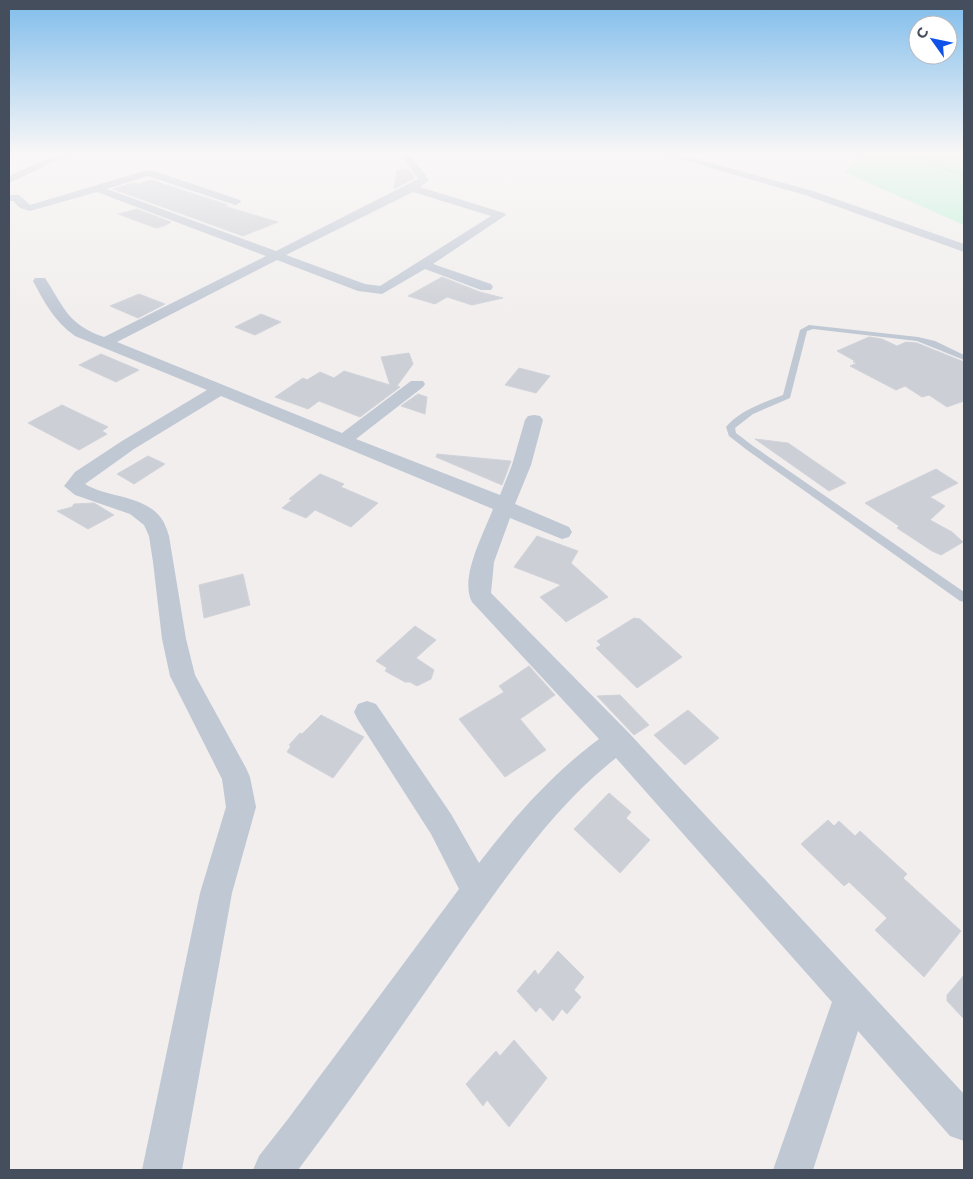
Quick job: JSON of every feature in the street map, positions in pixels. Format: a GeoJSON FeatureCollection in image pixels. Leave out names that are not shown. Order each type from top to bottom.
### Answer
{"type":"FeatureCollection","features":[{"type":"Feature","properties":{"kind":"street"},"geometry":{"type":"LineString","coordinates":[[151,209],[363,288],[382,290],[425,265],[500,215],[481,209]]}},
{"type":"Feature","properties":{"kind":"street"},"geometry":{"type":"LineString","coordinates":[[105,342],[371,209]]}},
{"type":"Feature","properties":{"kind":"street"},"geometry":{"type":"LineString","coordinates":[[852,209],[964,248]]}},
{"type":"Feature","properties":{"kind":"street"},"geometry":{"type":"LineString","coordinates":[[425,265],[486,287]]}},
{"type":"Feature","properties":{"kind":"street"},"geometry":{"type":"LineString","coordinates":[[40,281],[61,316],[71,328],[88,337],[105,342],[496,500],[504,507],[562,532]]}},
{"type":"Feature","properties":{"kind":"street"},"geometry":{"type":"LineString","coordinates":[[345,439],[417,384]]}},
{"type":"Feature","properties":{"kind":"street"},"geometry":{"type":"LineString","coordinates":[[162,1170],[216,893],[242,807],[236,777],[183,676],[174,640],[159,536],[153,521],[137,509],[82,491],[74,486],[82,476],[120,450],[221,390]]}},
{"type":"Feature","properties":{"kind":"street"},"geometry":{"type":"LineString","coordinates":[[534,420],[516,482],[504,507],[484,560],[479,586],[480,596],[618,740],[964,1122]]}},
{"type":"Feature","properties":{"kind":"street"},"geometry":{"type":"LineString","coordinates":[[367,712],[441,824],[477,891]]}},
{"type":"Feature","properties":{"kind":"street"},"geometry":{"type":"LineString","coordinates":[[273,1170],[302,1134],[477,891],[565,784],[593,758],[618,740]]}},
{"type":"Feature","properties":{"kind":"street"},"geometry":{"type":"LineString","coordinates":[[793,1170],[851,999]]}},
{"type":"Feature","properties":{"kind":"lane"},"geometry":{"type":"LineString","coordinates":[[964,358],[932,343],[918,339],[812,327],[804,330],[788,396],[749,413],[730,427],[732,434],[750,448],[964,598]]}},
{"type":"Feature","properties":{"kind":"green space"},"geometry":{"type":"Polygon","coordinates":[[[928,209],[964,209],[964,225],[928,209]]]}},
{"type":"Feature","properties":{"kind":"building"},"geometry":{"type":"Polygon","coordinates":[[[137,209],[171,222],[156,228],[118,214],[137,209]]]}},
{"type":"Feature","properties":{"kind":"building"},"geometry":{"type":"Polygon","coordinates":[[[168,209],[234,209],[278,222],[243,236],[168,209]]]}},
{"type":"Feature","properties":{"kind":"building"},"geometry":{"type":"Polygon","coordinates":[[[442,277],[480,292],[503,298],[472,305],[447,297],[435,304],[408,296],[442,277]]]}},
{"type":"Feature","properties":{"kind":"building"},"geometry":{"type":"Polygon","coordinates":[[[139,294],[165,304],[138,318],[110,306],[139,294]]]}},
{"type":"Feature","properties":{"kind":"building"},"geometry":{"type":"Polygon","coordinates":[[[261,314],[281,322],[255,335],[235,327],[261,314]]]}},
{"type":"Feature","properties":{"kind":"building"},"geometry":{"type":"Polygon","coordinates":[[[869,337],[882,339],[897,346],[906,342],[917,343],[964,362],[964,401],[947,407],[929,395],[922,397],[905,386],[896,390],[850,366],[857,363],[837,351],[869,337]]]}},
{"type":"Feature","properties":{"kind":"building"},"geometry":{"type":"Polygon","coordinates":[[[409,353],[413,364],[397,386],[400,387],[360,417],[319,401],[308,409],[275,397],[303,378],[307,380],[320,372],[334,378],[344,371],[390,385],[381,357],[409,353]]]}},
{"type":"Feature","properties":{"kind":"building"},"geometry":{"type":"Polygon","coordinates":[[[101,354],[139,370],[116,382],[79,365],[101,354]]]}},
{"type":"Feature","properties":{"kind":"building"},"geometry":{"type":"Polygon","coordinates":[[[519,368],[550,376],[536,393],[505,385],[519,368]]]}},
{"type":"Feature","properties":{"kind":"building"},"geometry":{"type":"Polygon","coordinates":[[[418,394],[427,397],[425,414],[401,406],[418,394]]]}},
{"type":"Feature","properties":{"kind":"building"},"geometry":{"type":"Polygon","coordinates":[[[62,405],[108,427],[102,431],[107,434],[79,450],[28,423],[62,405]]]}},
{"type":"Feature","properties":{"kind":"building"},"geometry":{"type":"Polygon","coordinates":[[[755,439],[788,443],[846,483],[829,491],[755,439]]]}},
{"type":"Feature","properties":{"kind":"building"},"geometry":{"type":"Polygon","coordinates":[[[437,454],[511,461],[502,485],[436,457],[437,454]]]}},
{"type":"Feature","properties":{"kind":"building"},"geometry":{"type":"Polygon","coordinates":[[[148,456],[165,464],[134,484],[117,474],[148,456]]]}},
{"type":"Feature","properties":{"kind":"building"},"geometry":{"type":"Polygon","coordinates":[[[936,469],[958,483],[930,497],[945,506],[930,520],[952,532],[963,542],[941,555],[897,528],[899,526],[865,503],[936,469]]]}},
{"type":"Feature","properties":{"kind":"building"},"geometry":{"type":"Polygon","coordinates":[[[320,474],[344,484],[341,487],[378,503],[351,527],[315,510],[306,518],[282,508],[292,500],[289,499],[320,474]]]}},
{"type":"Feature","properties":{"kind":"building"},"geometry":{"type":"Polygon","coordinates":[[[94,503],[114,515],[88,529],[57,511],[72,507],[74,504],[94,503]]]}},
{"type":"Feature","properties":{"kind":"building"},"geometry":{"type":"Polygon","coordinates":[[[537,536],[578,551],[571,563],[608,597],[566,622],[540,597],[561,585],[514,567],[537,536]]]}},
{"type":"Feature","properties":{"kind":"building"},"geometry":{"type":"Polygon","coordinates":[[[243,574],[250,605],[204,618],[199,585],[243,574]]]}},
{"type":"Feature","properties":{"kind":"building"},"geometry":{"type":"Polygon","coordinates":[[[634,618],[640,619],[682,657],[637,688],[596,648],[601,645],[597,641],[634,618]]]}},
{"type":"Feature","properties":{"kind":"building"},"geometry":{"type":"Polygon","coordinates":[[[415,626],[436,640],[416,658],[434,670],[431,679],[417,686],[385,671],[387,668],[376,661],[415,626]]]}},
{"type":"Feature","properties":{"kind":"building"},"geometry":{"type":"Polygon","coordinates":[[[529,666],[555,695],[520,719],[546,750],[505,777],[459,719],[504,692],[499,686],[529,666]]]}},
{"type":"Feature","properties":{"kind":"building"},"geometry":{"type":"Polygon","coordinates":[[[620,695],[649,725],[634,735],[597,696],[620,695]]]}},
{"type":"Feature","properties":{"kind":"building"},"geometry":{"type":"Polygon","coordinates":[[[688,710],[719,738],[685,765],[654,735],[688,710]]]}},
{"type":"Feature","properties":{"kind":"building"},"geometry":{"type":"Polygon","coordinates":[[[321,715],[364,737],[333,778],[287,752],[291,746],[289,745],[300,733],[302,734],[321,715]]]}},
{"type":"Feature","properties":{"kind":"building"},"geometry":{"type":"Polygon","coordinates":[[[609,793],[631,812],[626,818],[650,840],[620,873],[574,829],[609,793]]]}},
{"type":"Feature","properties":{"kind":"building"},"geometry":{"type":"Polygon","coordinates":[[[828,820],[834,826],[839,821],[855,836],[860,831],[907,874],[903,878],[961,931],[924,977],[875,930],[887,918],[849,882],[844,886],[801,844],[828,820]]]}},
{"type":"Feature","properties":{"kind":"building"},"geometry":{"type":"Polygon","coordinates":[[[558,951],[584,977],[574,990],[581,997],[567,1014],[562,1009],[553,1021],[540,1007],[536,1012],[517,991],[535,970],[538,975],[558,951]]]}},
{"type":"Feature","properties":{"kind":"building"},"geometry":{"type":"Polygon","coordinates":[[[964,975],[964,1019],[947,1001],[947,995],[964,975]]]}},
{"type":"Feature","properties":{"kind":"building"},"geometry":{"type":"Polygon","coordinates":[[[514,1040],[547,1078],[509,1127],[487,1100],[483,1106],[466,1084],[496,1051],[500,1056],[514,1040]]]}}]}
